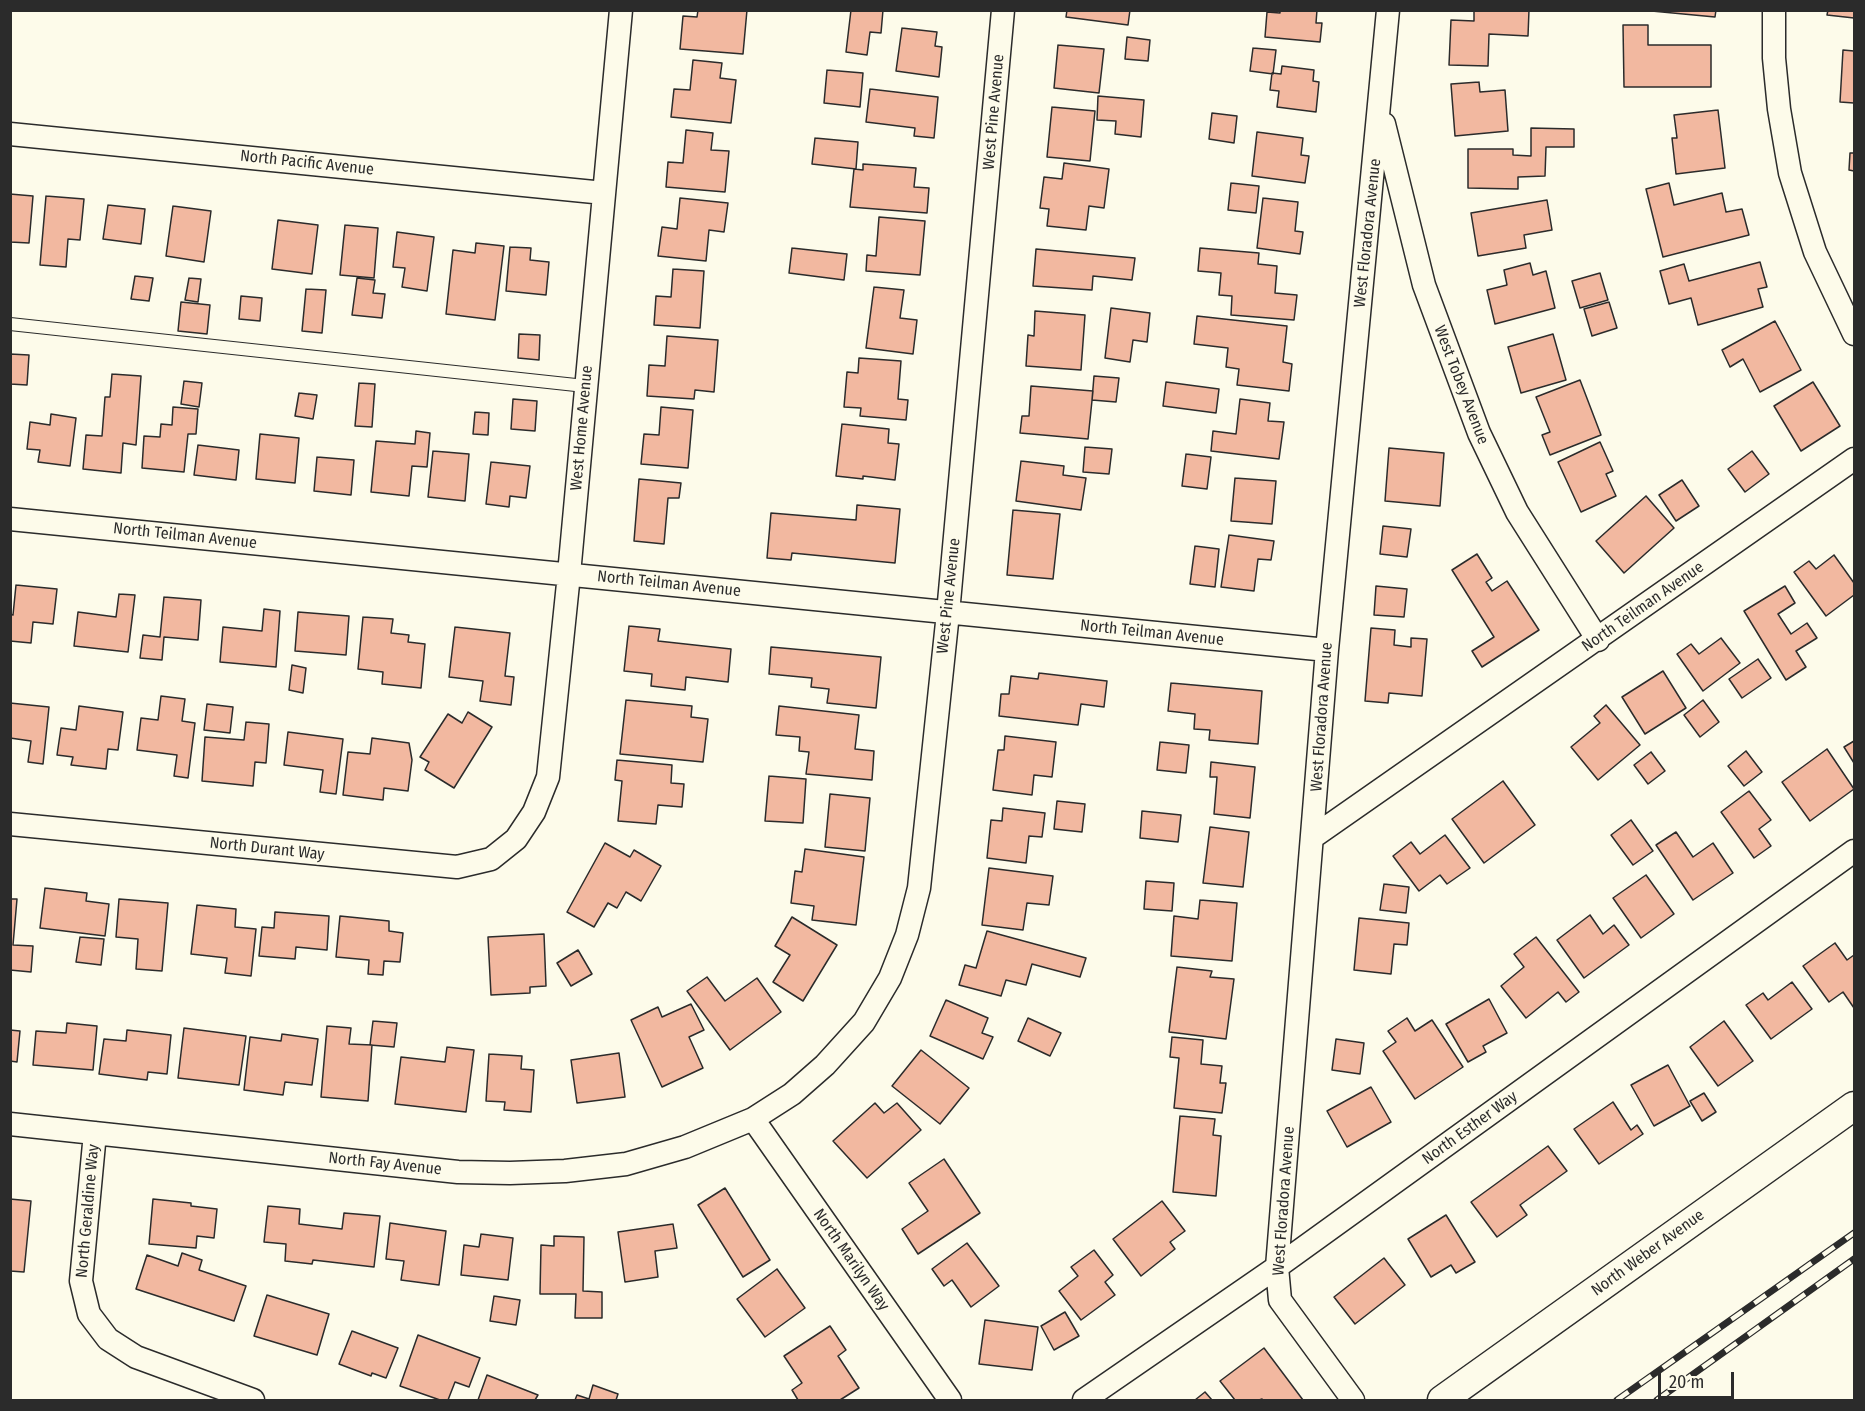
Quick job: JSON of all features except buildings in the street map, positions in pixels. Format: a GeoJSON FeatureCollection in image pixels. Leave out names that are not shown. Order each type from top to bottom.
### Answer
{"type":"FeatureCollection","features":[{"type":"Feature","properties":{"kind":"street","name":"West Home Avenue"},"geometry":{"type":"LineString","coordinates":[[516,839],[534,812],[548,777],[621,10]]}},
{"type":"Feature","properties":{"kind":"street","name":"West Pine Avenue"},"geometry":{"type":"LineString","coordinates":[[753,1119],[792,1094],[825,1065],[864,1022],[890,978],[907,936],[919,888],[948,613],[1003,10]]}},
{"type":"Feature","properties":{"kind":"street","name":"West Floradora Avenue"},"geometry":{"type":"LineString","coordinates":[[1353,1401],[1280,1300],[1277,1267],[1327,650],[1388,10]]}},
{"type":"Feature","properties":{"kind":"street"},"geometry":{"type":"LineString","coordinates":[[1774,10],[1774,58],[1779,109],[1790,173],[1815,252],[1854,334]]}},
{"type":"Feature","properties":{"kind":"street","name":"West Tobey Avenue"},"geometry":{"type":"LineString","coordinates":[[1380,108],[1424,285],[1479,433],[1517,512],[1598,640]]}},
{"type":"Feature","properties":{"kind":"street","name":"North Pacific Avenue"},"geometry":{"type":"LineString","coordinates":[[10,134],[604,193]]}},
{"type":"Feature","properties":{"kind":"street","name":"North Teilman Avenue"},"geometry":{"type":"LineString","coordinates":[[1313,837],[1854,459]]}},
{"type":"Feature","properties":{"kind":"street","name":"North Teilman Avenue"},"geometry":{"type":"LineString","coordinates":[[10,519],[1327,650]]}},
{"type":"Feature","properties":{"kind":"street","name":"North Durant Way"},"geometry":{"type":"LineString","coordinates":[[10,824],[457,867],[491,859],[516,839]]}},
{"type":"Feature","properties":{"kind":"street","name":"North Esther Way"},"geometry":{"type":"LineString","coordinates":[[1084,1401],[1277,1267],[1854,851]]}},
{"type":"Feature","properties":{"kind":"street","name":"North Weber Avenue"},"geometry":{"type":"LineString","coordinates":[[1442,1401],[1854,1106]]}},
{"type":"Feature","properties":{"kind":"street","name":"North Fay Avenue"},"geometry":{"type":"LineString","coordinates":[[10,1124],[458,1172],[510,1173],[565,1171],[626,1164],[685,1147],[753,1119]]}},
{"type":"Feature","properties":{"kind":"street","name":"North Marilyn Way"},"geometry":{"type":"LineString","coordinates":[[753,1119],[950,1401]]}},
{"type":"Feature","properties":{"kind":"street","name":"North Geraldine Way"},"geometry":{"type":"LineString","coordinates":[[94,1133],[81,1281],[89,1314],[108,1339],[136,1357],[253,1401]]}},
{"type":"Feature","properties":{"kind":"lane"},"geometry":{"type":"LineString","coordinates":[[10,324],[585,386]]}},
{"type":"Feature","properties":{"kind":"railway"},"geometry":{"type":"LineString","coordinates":[[1617,1400],[1854,1233]]}},
{"type":"Feature","properties":{"kind":"railway"},"geometry":{"type":"LineString","coordinates":[[1657,1400],[1854,1259]]}}]}
